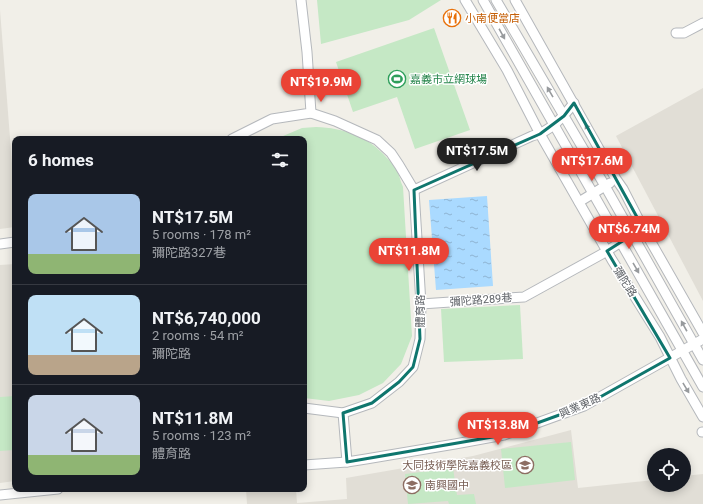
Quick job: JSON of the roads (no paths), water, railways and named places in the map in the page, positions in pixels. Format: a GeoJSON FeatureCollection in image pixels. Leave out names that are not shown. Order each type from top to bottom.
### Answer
{"type":"FeatureCollection","features":[{"type":"Feature","properties":{"kind":"street"},"geometry":{"type":"LineString","coordinates":[[301,0],[307,52],[311,113]]}},
{"type":"Feature","properties":{"kind":"street","name":"彌陀路"},"geometry":{"type":"LineString","coordinates":[[465,0],[507,70],[536,135],[579,202],[605,253],[660,337],[681,379],[703,416]]}},
{"type":"Feature","properties":{"kind":"street","name":"彌陀路"},"geometry":{"type":"LineString","coordinates":[[482,0],[703,387]]}},
{"type":"Feature","properties":{"kind":"street"},"geometry":{"type":"LineString","coordinates":[[496,0],[605,186],[703,360]]}},
{"type":"Feature","properties":{"kind":"street"},"geometry":{"type":"LineString","coordinates":[[515,0],[616,179],[623,188],[643,228],[703,334]]}},
{"type":"Feature","properties":{"kind":"street"},"geometry":{"type":"LineString","coordinates":[[676,33],[684,33],[703,23]]}},
{"type":"Feature","properties":{"kind":"street"},"geometry":{"type":"LineString","coordinates":[[414,190],[536,135],[553,125],[564,116],[574,103]]}},
{"type":"Feature","properties":{"kind":"street","name":"體育路"},"geometry":{"type":"LineString","coordinates":[[238,136],[272,118],[311,113],[335,121],[376,140],[395,159],[414,190],[421,304],[420,339],[413,367],[399,382],[372,403],[343,413],[307,408]]}},
{"type":"Feature","properties":{"kind":"street"},"geometry":{"type":"LineString","coordinates":[[579,202],[616,179]]}},
{"type":"Feature","properties":{"kind":"street","name":"彌陀路289巷"},"geometry":{"type":"LineString","coordinates":[[421,304],[524,297],[605,253],[643,228]]}},
{"type":"Feature","properties":{"kind":"street"},"geometry":{"type":"LineString","coordinates":[[0,244],[12,242]]}},
{"type":"Feature","properties":{"kind":"street","name":"興業東路"},"geometry":{"type":"LineString","coordinates":[[307,465],[347,462],[455,444],[504,434],[584,406],[703,339]]}},
{"type":"Feature","properties":{"kind":"street"},"geometry":{"type":"LineString","coordinates":[[343,413],[347,462]]}},
{"type":"Feature","properties":{"kind":"street"},"geometry":{"type":"LineString","coordinates":[[0,495],[29,492]]}},
{"type":"Feature","properties":{"kind":"water"},"geometry":{"type":"Polygon","coordinates":[[[487,196],[493,286],[436,290],[429,200],[487,196]]]}},
{"type":"Feature","properties":{"kind":"place","name":"小南便當店"},"geometry":{"type":"Point","coordinates":[452,18]}},
{"type":"Feature","properties":{"kind":"place","name":"嘉義市立網球場"},"geometry":{"type":"Point","coordinates":[397,79]}},
{"type":"Feature","properties":{"kind":"place","name":"大同技術學院嘉義校區"},"geometry":{"type":"Point","coordinates":[525,465]}},
{"type":"Feature","properties":{"kind":"place","name":"南興國中"},"geometry":{"type":"Point","coordinates":[412,485]}}]}
